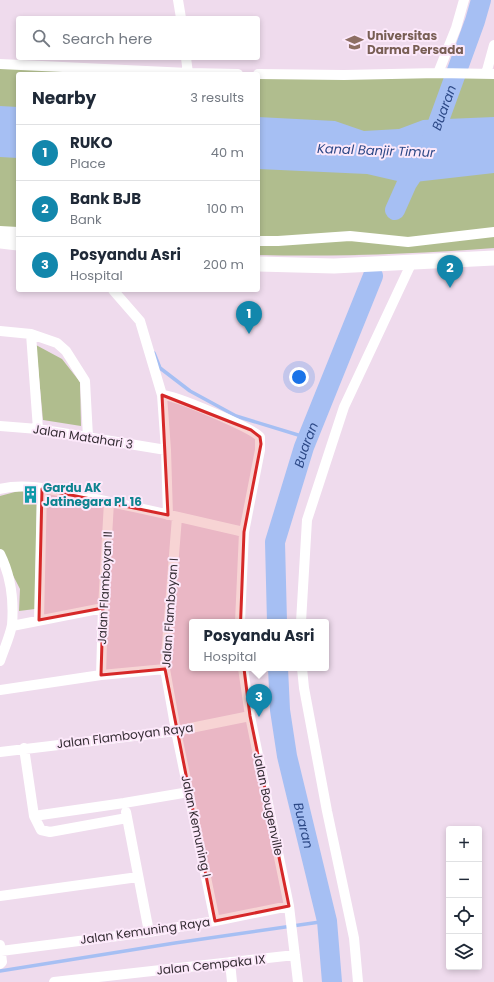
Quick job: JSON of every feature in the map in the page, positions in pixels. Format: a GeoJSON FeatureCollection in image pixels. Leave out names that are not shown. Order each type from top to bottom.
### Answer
{"type":"FeatureCollection","features":[{"type":"Feature","properties":{"kind":"main road"},"geometry":{"type":"LineString","coordinates":[[0,242],[16,243]]}},
{"type":"Feature","properties":{"kind":"main road"},"geometry":{"type":"LineString","coordinates":[[260,264],[339,261],[494,248]]}},
{"type":"Feature","properties":{"kind":"main road"},"geometry":{"type":"LineString","coordinates":[[0,252],[16,253]]}},
{"type":"Feature","properties":{"kind":"main road"},"geometry":{"type":"LineString","coordinates":[[260,255],[339,261]]}},
{"type":"Feature","properties":{"kind":"main road"},"geometry":{"type":"LineString","coordinates":[[406,255],[494,258]]}},
{"type":"Feature","properties":{"kind":"street"},"geometry":{"type":"LineString","coordinates":[[178,0],[181,16]]}},
{"type":"Feature","properties":{"kind":"street"},"geometry":{"type":"LineString","coordinates":[[438,73],[456,28],[464,0]]}},
{"type":"Feature","properties":{"kind":"street"},"geometry":{"type":"LineString","coordinates":[[260,74],[344,76],[438,73],[490,74],[494,45]]}},
{"type":"Feature","properties":{"kind":"street"},"geometry":{"type":"LineString","coordinates":[[186,60],[188,72]]}},
{"type":"Feature","properties":{"kind":"street"},"geometry":{"type":"LineString","coordinates":[[0,64],[167,72]]}},
{"type":"Feature","properties":{"kind":"street"},"geometry":{"type":"LineString","coordinates":[[0,231],[16,232]]}},
{"type":"Feature","properties":{"kind":"street"},"geometry":{"type":"LineString","coordinates":[[260,241],[350,236],[406,255],[494,232]]}},
{"type":"Feature","properties":{"kind":"street"},"geometry":{"type":"LineString","coordinates":[[301,619],[307,520],[344,407],[406,255]]}},
{"type":"Feature","properties":{"kind":"street","name":"Jalan Flamboyan I"},"geometry":{"type":"LineString","coordinates":[[115,292],[140,321],[162,395],[173,516],[165,669],[176,731]]}},
{"type":"Feature","properties":{"kind":"street"},"geometry":{"type":"LineString","coordinates":[[0,331],[31,334],[57,343],[62,347],[84,377],[86,386],[88,437]]}},
{"type":"Feature","properties":{"kind":"street"},"geometry":{"type":"LineString","coordinates":[[31,334],[38,428]]}},
{"type":"Feature","properties":{"kind":"street"},"geometry":{"type":"LineString","coordinates":[[162,395],[170,396],[214,413],[251,430],[260,437],[260,450],[244,532],[240,619]]}},
{"type":"Feature","properties":{"kind":"street","name":"Jalan Matahari 3"},"geometry":{"type":"LineString","coordinates":[[0,426],[38,428],[166,450]]}},
{"type":"Feature","properties":{"kind":"street"},"geometry":{"type":"LineString","coordinates":[[0,489],[14,486],[42,488],[244,532]]}},
{"type":"Feature","properties":{"kind":"street"},"geometry":{"type":"LineString","coordinates":[[39,620],[42,488]]}},
{"type":"Feature","properties":{"kind":"street","name":"Jalan Flamboyan II"},"geometry":{"type":"LineString","coordinates":[[101,675],[103,608],[110,502]]}},
{"type":"Feature","properties":{"kind":"street"},"geometry":{"type":"LineString","coordinates":[[0,555],[8,574],[12,592],[12,626],[0,661]]}},
{"type":"Feature","properties":{"kind":"street"},"geometry":{"type":"LineString","coordinates":[[12,626],[103,608]]}},
{"type":"Feature","properties":{"kind":"street"},"geometry":{"type":"LineString","coordinates":[[0,690],[101,675],[165,669]]}},
{"type":"Feature","properties":{"kind":"street","name":"Jalan Bougenville"},"geometry":{"type":"LineString","coordinates":[[243,671],[250,716],[289,906],[298,982]]}},
{"type":"Feature","properties":{"kind":"street"},"geometry":{"type":"LineString","coordinates":[[302,671],[304,688],[325,803],[354,938],[358,982]]}},
{"type":"Feature","properties":{"kind":"street","name":"Jalan Flamboyan Raya"},"geometry":{"type":"LineString","coordinates":[[0,752],[176,731],[250,716]]}},
{"type":"Feature","properties":{"kind":"street","name":"Jalan Kemuning I"},"geometry":{"type":"LineString","coordinates":[[176,731],[215,921]]}},
{"type":"Feature","properties":{"kind":"street"},"geometry":{"type":"LineString","coordinates":[[24,748],[34,816],[41,830],[50,832],[127,818]]}},
{"type":"Feature","properties":{"kind":"street"},"geometry":{"type":"LineString","coordinates":[[34,816],[124,804],[189,792]]}},
{"type":"Feature","properties":{"kind":"street"},"geometry":{"type":"LineString","coordinates":[[124,804],[149,932]]}},
{"type":"Feature","properties":{"kind":"street"},"geometry":{"type":"LineString","coordinates":[[0,896],[138,877]]}},
{"type":"Feature","properties":{"kind":"street","name":"Jalan Kemuning Raya"},"geometry":{"type":"LineString","coordinates":[[0,948],[149,932],[215,921],[289,906]]}},
{"type":"Feature","properties":{"kind":"street"},"geometry":{"type":"LineString","coordinates":[[0,948],[2,962],[0,964]]}},
{"type":"Feature","properties":{"kind":"street","name":"Jalan Cempaka IX"},"geometry":{"type":"LineString","coordinates":[[55,982],[295,955]]}},
{"type":"Feature","properties":{"kind":"street"},"geometry":{"type":"LineString","coordinates":[[230,962],[232,982]]}},
{"type":"Feature","properties":{"kind":"highlighted area"},"geometry":{"type":"Polygon","coordinates":[[[162,395],[251,430],[260,437],[261,444],[244,532],[240,637],[250,716],[289,906],[215,921],[165,669],[101,675],[103,608],[39,620],[42,489],[168,515],[162,395]]]}},
{"type":"Feature","properties":{"kind":"green space"},"geometry":{"type":"Polygon","coordinates":[[[0,64],[190,72],[16,72],[16,243],[0,241],[0,64]]]}},
{"type":"Feature","properties":{"kind":"green space"},"geometry":{"type":"Polygon","coordinates":[[[260,74],[494,74],[494,248],[435,252],[317,256],[260,255],[260,74]]]}},
{"type":"Feature","properties":{"kind":"green space"},"geometry":{"type":"Polygon","coordinates":[[[36,345],[62,359],[80,382],[81,426],[43,420],[36,345]]]}},
{"type":"Feature","properties":{"kind":"green space"},"geometry":{"type":"Polygon","coordinates":[[[26,489],[37,492],[35,609],[19,611],[20,589],[0,550],[0,496],[26,489]]]}},
{"type":"Feature","properties":{"kind":"water"},"geometry":{"type":"Polygon","coordinates":[[[0,106],[16,107],[16,158],[0,157],[0,106]]]}},
{"type":"Feature","properties":{"kind":"water","name":"Kanal Banjir Timur"},"geometry":{"type":"Polygon","coordinates":[[[260,117],[335,121],[364,131],[399,129],[423,120],[494,117],[494,173],[406,183],[367,174],[260,169],[260,117]]]}},
{"type":"Feature","properties":{"kind":"waterway","name":"Buaran"},"geometry":{"type":"LineString","coordinates":[[395,210],[407,183],[427,153],[475,21],[481,0]]}},
{"type":"Feature","properties":{"kind":"waterway","name":"Buaran"},"geometry":{"type":"LineString","coordinates":[[277,619],[275,542],[304,447],[373,276]]}},
{"type":"Feature","properties":{"kind":"waterway"},"geometry":{"type":"LineString","coordinates":[[154,353],[160,368],[190,391],[236,416],[308,438]]}},
{"type":"Feature","properties":{"kind":"waterway","name":"Buaran"},"geometry":{"type":"LineString","coordinates":[[278,671],[280,710],[287,756],[327,921],[332,982]]}},
{"type":"Feature","properties":{"kind":"waterway"},"geometry":{"type":"LineString","coordinates":[[0,971],[175,943],[327,921]]}},
{"type":"Feature","properties":{"kind":"place","name":"Universitas Darma Persada"},"geometry":{"type":"Point","coordinates":[354,43]}},
{"type":"Feature","properties":{"kind":"place","name":"Bank BJB"},"geometry":{"type":"Point","coordinates":[450,288]}},
{"type":"Feature","properties":{"kind":"place","name":"RUKO"},"geometry":{"type":"Point","coordinates":[249,334]}},
{"type":"Feature","properties":{"kind":"place","name":"Gardu AK Jatinegara PL 16"},"geometry":{"type":"Point","coordinates":[30,495]}},
{"type":"Feature","properties":{"kind":"place","name":"Posyandu Asri"},"geometry":{"type":"Point","coordinates":[259,717]}}]}
